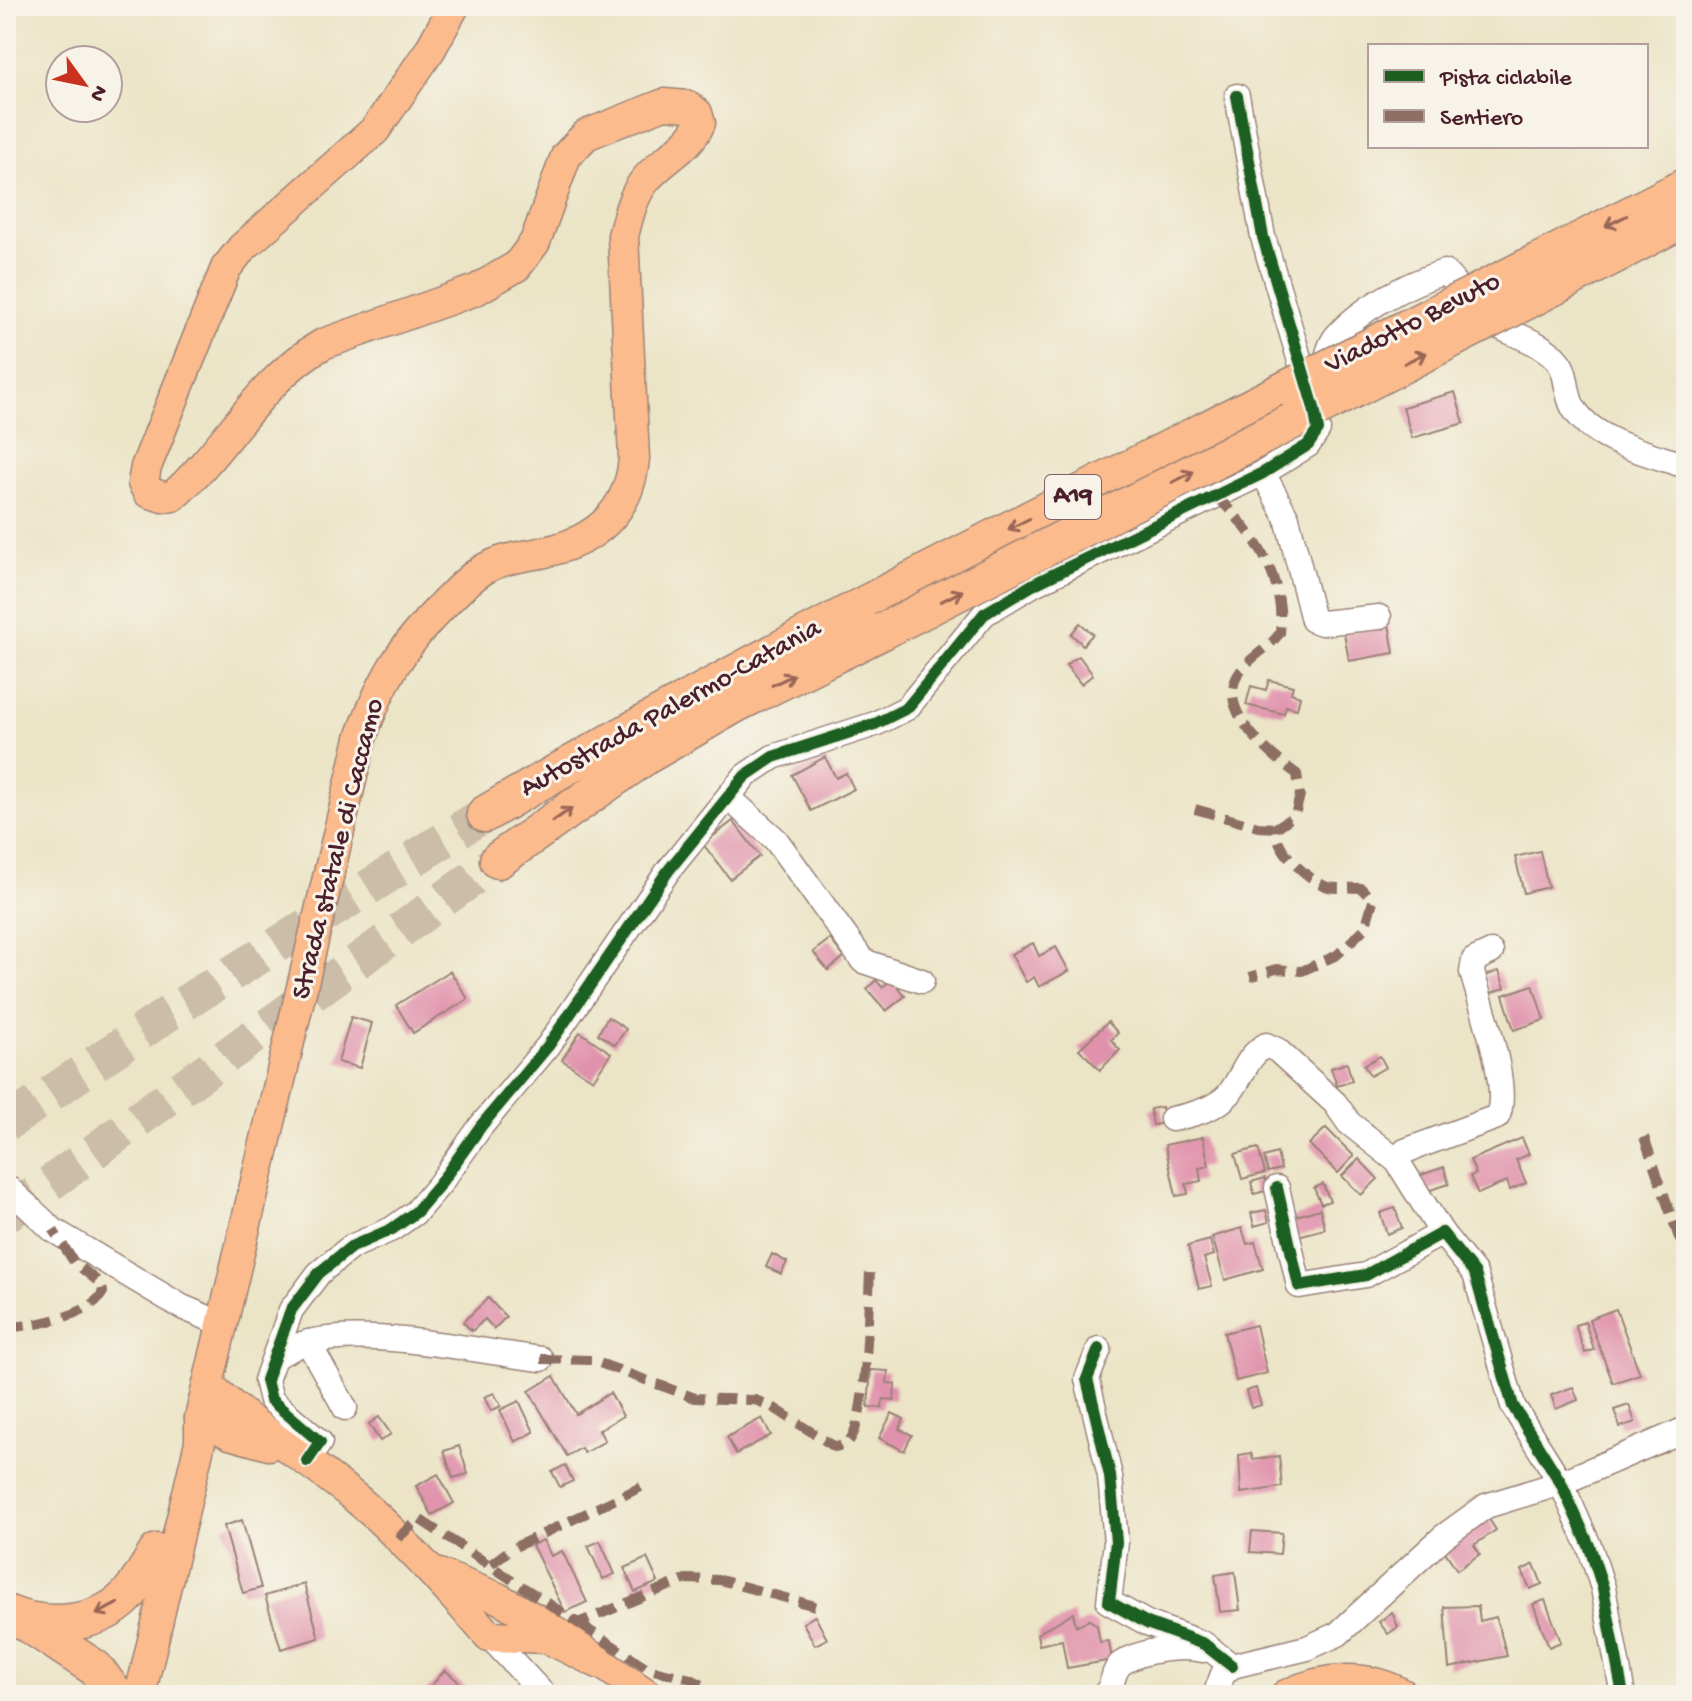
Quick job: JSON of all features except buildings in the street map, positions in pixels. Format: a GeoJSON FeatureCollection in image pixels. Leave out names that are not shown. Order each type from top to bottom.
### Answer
{"type":"FeatureCollection","features":[{"type":"Feature","properties":{"kind":"highway","name":"A19"},"geometry":{"type":"LineString","coordinates":[[1546,274],[1686,186]]}},
{"type":"Feature","properties":{"kind":"highway","name":"A19"},"geometry":{"type":"LineString","coordinates":[[1546,274],[1686,218]]}},
{"type":"Feature","properties":{"kind":"highway","name":"Viadotto Bevuto"},"geometry":{"type":"LineString","coordinates":[[871,618],[1546,274]]}},
{"type":"Feature","properties":{"kind":"highway","name":"Autostrada Palermo-Catania"},"geometry":{"type":"LineString","coordinates":[[485,814],[653,717],[871,618]]}},
{"type":"Feature","properties":{"kind":"highway","name":"Autostrada Palermo-Catania"},"geometry":{"type":"LineString","coordinates":[[498,860],[646,756],[736,704],[871,618]]}},
{"type":"Feature","properties":{"kind":"highway"},"geometry":{"type":"LineString","coordinates":[[15,1616],[73,1623],[110,1611],[132,1591],[157,1552]]}},
{"type":"Feature","properties":{"kind":"highway"},"geometry":{"type":"LineString","coordinates":[[15,1616],[95,1668],[116,1695]]}},
{"type":"Feature","properties":{"kind":"main road","name":"Strada statale di Caccamo"},"geometry":{"type":"LineString","coordinates":[[140,1695],[222,1324],[361,738],[377,691],[420,628],[465,583],[486,568],[506,560],[550,551],[587,538],[615,514],[625,498],[632,479],[634,458],[623,236],[632,203],[646,179],[686,144],[700,123],[697,113],[688,106],[664,104],[586,135],[566,156],[535,242],[517,266],[476,290],[323,344],[303,356],[267,388],[173,496],[163,497],[148,492],[143,483],[146,467],[226,268],[242,248],[375,130],[430,50],[454,6]]}},
{"type":"Feature","properties":{"kind":"main road"},"geometry":{"type":"LineString","coordinates":[[208,1384],[232,1422],[299,1457],[357,1500],[430,1569],[489,1636],[538,1637],[565,1646],[598,1663]]}},
{"type":"Feature","properties":{"kind":"main road"},"geometry":{"type":"LineString","coordinates":[[200,1430],[232,1422]]}},
{"type":"Feature","properties":{"kind":"main road","name":"Strada statale di Caccamo"},"geometry":{"type":"LineString","coordinates":[[123,1695],[187,1440],[200,1430]]}},
{"type":"Feature","properties":{"kind":"main road"},"geometry":{"type":"LineString","coordinates":[[430,1569],[498,1598],[541,1622],[648,1695]]}},
{"type":"Feature","properties":{"kind":"main road"},"geometry":{"type":"LineString","coordinates":[[489,1636],[500,1621],[541,1622]]}},
{"type":"Feature","properties":{"kind":"main road"},"geometry":{"type":"LineString","coordinates":[[1286,1695],[1331,1680],[1375,1683],[1404,1695]]}},
{"type":"Feature","properties":{"kind":"street"},"geometry":{"type":"LineString","coordinates":[[299,1457],[320,1442],[271,1400],[266,1380],[291,1310],[319,1273],[351,1247],[392,1229],[416,1212],[439,1185],[481,1126],[548,1046],[668,871],[745,776],[773,757],[875,724],[907,708],[984,614],[1034,584],[1263,473],[1308,445],[1318,430],[1314,408],[1263,237],[1237,96]]}},
{"type":"Feature","properties":{"kind":"street"},"geometry":{"type":"LineString","coordinates":[[1314,408],[1333,340],[1370,309],[1424,279],[1444,272],[1458,283],[1468,305],[1482,318],[1545,348],[1561,363],[1571,405],[1598,432],[1686,466]]}},
{"type":"Feature","properties":{"kind":"street"},"geometry":{"type":"LineString","coordinates":[[1263,473],[1287,518],[1313,620],[1322,623],[1379,617]]}},
{"type":"Feature","properties":{"kind":"street"},"geometry":{"type":"LineString","coordinates":[[728,797],[776,840],[863,961],[922,981]]}},
{"type":"Feature","properties":{"kind":"street"},"geometry":{"type":"LineString","coordinates":[[1397,1161],[1405,1151],[1497,1117],[1502,1107],[1472,972],[1474,960],[1491,952]]}},
{"type":"Feature","properties":{"kind":"street"},"geometry":{"type":"LineString","coordinates":[[1172,1119],[1193,1115],[1228,1095],[1254,1052],[1266,1045],[1277,1050],[1335,1103],[1349,1123],[1397,1161],[1442,1233],[1475,1274],[1513,1406],[1561,1483],[1590,1548],[1603,1588],[1623,1695]]}},
{"type":"Feature","properties":{"kind":"street"},"geometry":{"type":"LineString","coordinates":[[6,1186],[53,1230],[182,1307],[222,1324]]}},
{"type":"Feature","properties":{"kind":"street"},"geometry":{"type":"LineString","coordinates":[[1277,1188],[1299,1286],[1366,1275],[1442,1233]]}},
{"type":"Feature","properties":{"kind":"street"},"geometry":{"type":"LineString","coordinates":[[275,1356],[308,1342],[390,1341],[541,1359]]}},
{"type":"Feature","properties":{"kind":"street"},"geometry":{"type":"LineString","coordinates":[[308,1342],[345,1408]]}},
{"type":"Feature","properties":{"kind":"street"},"geometry":{"type":"LineString","coordinates":[[1099,1349],[1087,1379],[1110,1476],[1116,1542],[1109,1602],[1147,1623],[1204,1644],[1222,1659],[1223,1674],[1215,1695]]}},
{"type":"Feature","properties":{"kind":"street"},"geometry":{"type":"LineString","coordinates":[[1104,1695],[1112,1689],[1115,1671],[1122,1663],[1157,1651],[1196,1648],[1222,1659],[1307,1648],[1338,1634],[1443,1537],[1486,1506],[1561,1483],[1686,1429]]}},
{"type":"Feature","properties":{"kind":"street"},"geometry":{"type":"LineString","coordinates":[[489,1636],[540,1690]]}},
{"type":"Feature","properties":{"kind":"street"},"geometry":{"type":"LineString","coordinates":[[540,1690],[531,1668],[536,1653],[549,1645],[565,1646]]}},
{"type":"Feature","properties":{"kind":"tunnel"},"geometry":{"type":"LineString","coordinates":[[6,1124],[172,1011],[485,814]]}},
{"type":"Feature","properties":{"kind":"tunnel"},"geometry":{"type":"LineString","coordinates":[[6,1215],[498,860]]}},
{"type":"Feature","properties":{"kind":"marked path"},"geometry":{"type":"LineString","coordinates":[[1216,496],[1255,541],[1278,593],[1280,633],[1243,667],[1233,687],[1234,702],[1249,731],[1297,774],[1300,795],[1295,815],[1276,828],[1280,844],[1292,861],[1315,881],[1326,887],[1361,888],[1373,901],[1365,928],[1337,955],[1302,971],[1276,969],[1250,977]]}},
{"type":"Feature","properties":{"kind":"marked path"},"geometry":{"type":"LineString","coordinates":[[1195,809],[1258,827],[1276,828]]}},
{"type":"Feature","properties":{"kind":"marked path"},"geometry":{"type":"LineString","coordinates":[[1644,1137],[1686,1258]]}},
{"type":"Feature","properties":{"kind":"marked path"},"geometry":{"type":"LineString","coordinates":[[6,1327],[30,1325],[74,1314],[86,1308],[103,1292],[101,1284],[74,1262],[53,1230]]}},
{"type":"Feature","properties":{"kind":"marked path"},"geometry":{"type":"LineString","coordinates":[[541,1359],[591,1360],[695,1398],[755,1400],[771,1406],[835,1447],[841,1446],[854,1432],[859,1414],[866,1363],[870,1272]]}},
{"type":"Feature","properties":{"kind":"marked path"},"geometry":{"type":"LineString","coordinates":[[491,1564],[511,1549],[641,1487]]}},
{"type":"Feature","properties":{"kind":"marked path"},"geometry":{"type":"LineString","coordinates":[[398,1538],[419,1519],[578,1623],[686,1579],[720,1580],[815,1606]]}},
{"type":"Feature","properties":{"kind":"marked path"},"geometry":{"type":"LineString","coordinates":[[578,1623],[649,1669],[691,1679],[708,1688]]}},
{"type":"Feature","properties":{"kind":"cycle path"},"geometry":{"type":"LineString","coordinates":[[307,1461],[320,1442],[271,1400],[266,1380],[291,1310],[319,1273],[351,1247],[392,1229],[416,1212],[439,1185],[481,1126],[548,1046],[668,871],[745,776],[773,757],[875,724],[907,708],[984,614],[1034,584],[1263,473],[1308,445],[1318,430],[1314,408],[1263,237],[1237,96]]}},
{"type":"Feature","properties":{"kind":"cycle path"},"geometry":{"type":"LineString","coordinates":[[1277,1188],[1299,1286],[1366,1275],[1442,1233],[1475,1274],[1513,1406],[1561,1483],[1590,1548],[1603,1588],[1623,1695]]}},
{"type":"Feature","properties":{"kind":"cycle path"},"geometry":{"type":"LineString","coordinates":[[1099,1349],[1087,1379],[1110,1476],[1116,1542],[1109,1602],[1147,1623],[1204,1644],[1232,1666]]}}]}
